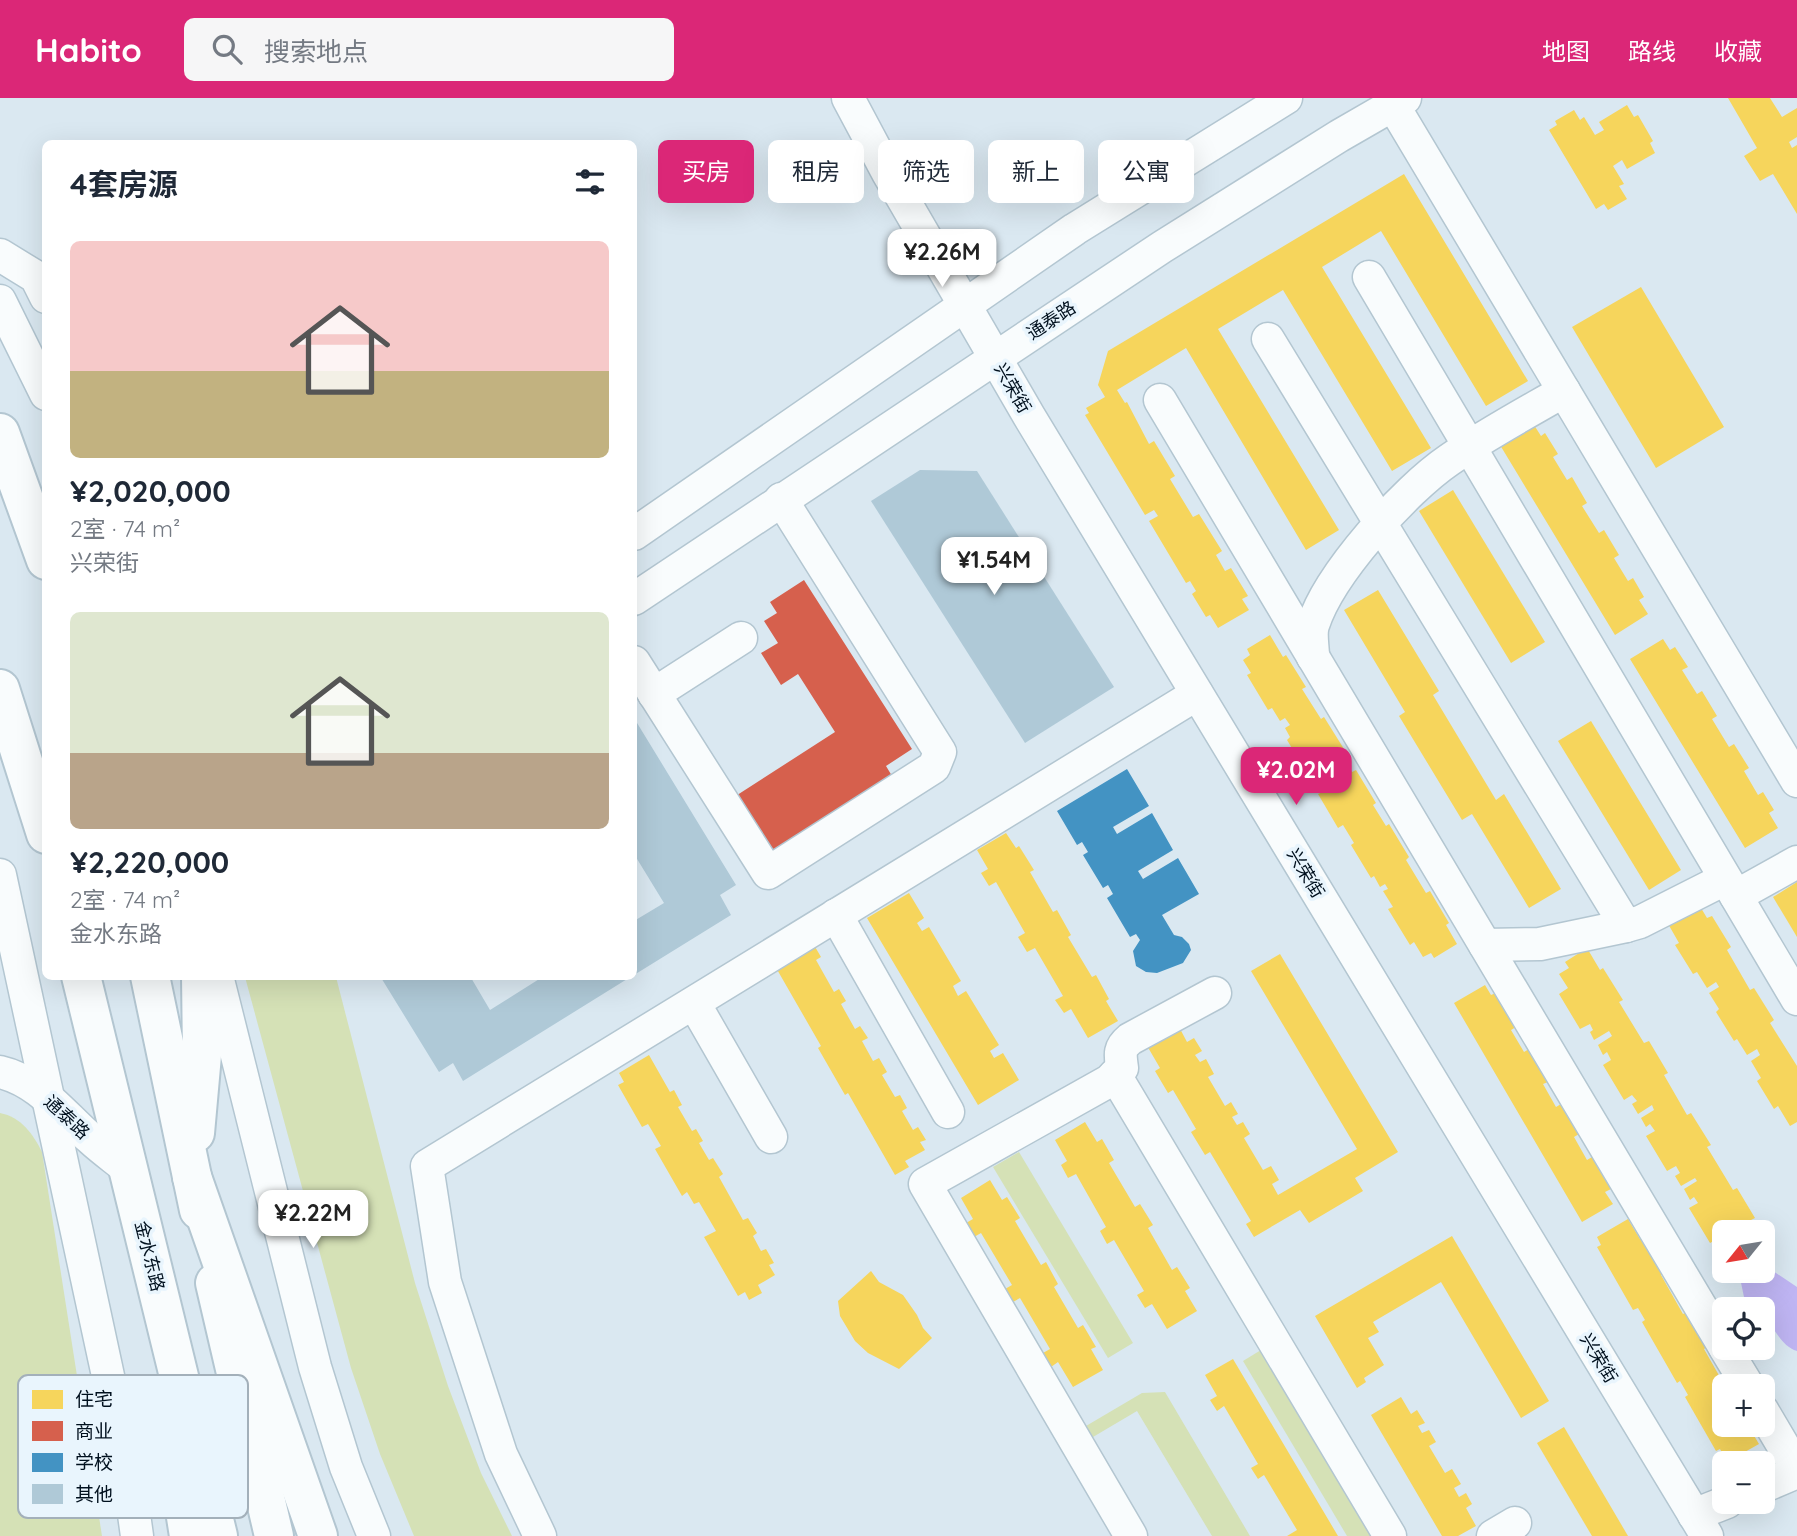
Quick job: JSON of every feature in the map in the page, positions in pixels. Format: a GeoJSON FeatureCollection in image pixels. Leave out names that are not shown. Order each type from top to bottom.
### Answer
{"type":"FeatureCollection","features":[{"type":"Feature","properties":{"kind":"main road"},"geometry":{"type":"LineString","coordinates":[[0,433],[42,549]]}},
{"type":"Feature","properties":{"kind":"main road"},"geometry":{"type":"LineString","coordinates":[[0,689],[42,821]]}},
{"type":"Feature","properties":{"kind":"main road","name":"金水东路"},"geometry":{"type":"LineString","coordinates":[[82,980],[179,1375]]}},
{"type":"Feature","properties":{"kind":"main road"},"geometry":{"type":"LineString","coordinates":[[151,980],[237,1375]]}},
{"type":"Feature","properties":{"kind":"main road"},"geometry":{"type":"LineString","coordinates":[[201,980],[202,1055],[192,1177],[318,1536]]}},
{"type":"Feature","properties":{"kind":"main road"},"geometry":{"type":"LineString","coordinates":[[129,1170],[163,1375]]}},
{"type":"Feature","properties":{"kind":"main road"},"geometry":{"type":"LineString","coordinates":[[248,1422],[274,1536]]}},
{"type":"Feature","properties":{"kind":"main road"},"geometry":{"type":"LineString","coordinates":[[186,1518],[189,1536]]}},
{"type":"Feature","properties":{"kind":"main road","name":"金水东路"},"geometry":{"type":"LineString","coordinates":[[214,1518],[218,1536]]}},
{"type":"Feature","properties":{"kind":"street","name":"兴荣街"},"geometry":{"type":"LineString","coordinates":[[848,98],[888,173],[995,357],[1700,1526]]}},
{"type":"Feature","properties":{"kind":"street"},"geometry":{"type":"LineString","coordinates":[[637,532],[1075,229],[1286,98]]}},
{"type":"Feature","properties":{"kind":"street"},"geometry":{"type":"LineString","coordinates":[[1399,102],[1564,391],[1797,780]]}},
{"type":"Feature","properties":{"kind":"street","name":"通泰路"},"geometry":{"type":"LineString","coordinates":[[637,596],[1174,239],[1339,136],[1399,102]]}},
{"type":"Feature","properties":{"kind":"street"},"geometry":{"type":"LineString","coordinates":[[0,255],[36,277],[42,289]]}},
{"type":"Feature","properties":{"kind":"street"},"geometry":{"type":"LineString","coordinates":[[1369,277],[1797,999]]}},
{"type":"Feature","properties":{"kind":"street"},"geometry":{"type":"LineString","coordinates":[[0,301],[42,386]]}},
{"type":"Feature","properties":{"kind":"street"},"geometry":{"type":"LineString","coordinates":[[1268,339],[1626,926]]}},
{"type":"Feature","properties":{"kind":"street"},"geometry":{"type":"LineString","coordinates":[[1313,657],[1311,628],[1322,602],[1346,565],[1418,484],[1469,447],[1564,391]]}},
{"type":"Feature","properties":{"kind":"street"},"geometry":{"type":"LineString","coordinates":[[1160,400],[1712,1327]]}},
{"type":"Feature","properties":{"kind":"street"},"geometry":{"type":"LineString","coordinates":[[637,667],[768,873],[934,766],[940,752],[781,499]]}},
{"type":"Feature","properties":{"kind":"street"},"geometry":{"type":"LineString","coordinates":[[654,694],[741,638]]}},
{"type":"Feature","properties":{"kind":"street"},"geometry":{"type":"LineString","coordinates":[[540,1536],[501,1454],[444,1282],[427,1166],[1197,694]]}},
{"type":"Feature","properties":{"kind":"street"},"geometry":{"type":"LineString","coordinates":[[1485,945],[1540,944],[1626,926],[1797,862]]}},
{"type":"Feature","properties":{"kind":"street"},"geometry":{"type":"LineString","coordinates":[[2,900],[108,1375]]}},
{"type":"Feature","properties":{"kind":"street"},"geometry":{"type":"LineString","coordinates":[[836,915],[948,1112]]}},
{"type":"Feature","properties":{"kind":"street"},"geometry":{"type":"LineString","coordinates":[[218,980],[316,1367],[346,1467],[374,1536]]}},
{"type":"Feature","properties":{"kind":"street"},"geometry":{"type":"LineString","coordinates":[[1131,1536],[926,1184],[1109,1081],[1122,1068],[1120,1053],[1122,1046],[1130,1039],[1214,993]]}},
{"type":"Feature","properties":{"kind":"street"},"geometry":{"type":"LineString","coordinates":[[694,1003],[771,1137]]}},
{"type":"Feature","properties":{"kind":"street","name":"通泰路"},"geometry":{"type":"LineString","coordinates":[[0,1072],[11,1075],[47,1096],[91,1139],[129,1170]]}},
{"type":"Feature","properties":{"kind":"street"},"geometry":{"type":"LineString","coordinates":[[1115,1075],[1391,1536]]}},
{"type":"Feature","properties":{"kind":"street"},"geometry":{"type":"LineString","coordinates":[[1775,1433],[1797,1471],[1775,1481]]}},
{"type":"Feature","properties":{"kind":"street"},"geometry":{"type":"LineString","coordinates":[[1700,1526],[1714,1514]]}},
{"type":"Feature","properties":{"kind":"street"},"geometry":{"type":"LineString","coordinates":[[134,1518],[137,1536]]}},
{"type":"Feature","properties":{"kind":"green space"},"geometry":{"type":"Polygon","coordinates":[[[246,980],[337,980],[415,1283],[448,1386],[481,1473],[512,1536],[414,1536],[380,1454],[351,1368],[246,980]]]}},
{"type":"Feature","properties":{"kind":"green space"},"geometry":{"type":"Polygon","coordinates":[[[0,1113],[14,1118],[26,1127],[42,1152],[77,1375],[18,1375],[18,1518],[99,1518],[102,1536],[0,1536],[0,1113]]]}},
{"type":"Feature","properties":{"kind":"green space"},"geometry":{"type":"Polygon","coordinates":[[[1019,1152],[1133,1343],[1108,1358],[993,1167],[1019,1152]]]}},
{"type":"Feature","properties":{"kind":"green space"},"geometry":{"type":"Polygon","coordinates":[[[1261,1350],[1372,1536],[1347,1536],[1243,1361],[1261,1350]]]}},
{"type":"Feature","properties":{"kind":"green space"},"geometry":{"type":"Polygon","coordinates":[[[1165,1392],[1250,1536],[1212,1536],[1137,1411],[1093,1437],[1086,1426],[1142,1393],[1165,1392]]]}},
{"type":"Feature","properties":{"kind":"shaded area"},"geometry":{"type":"Polygon","coordinates":[[[1775,1272],[1797,1287],[1797,1351],[1786,1345],[1775,1331],[1775,1297],[1744,1297],[1741,1283],[1775,1283],[1775,1272]]]}},
{"type":"Feature","properties":{"kind":"building: 住宅"},"geometry":{"type":"Polygon","coordinates":[[[1728,98],[1770,98],[1782,117],[1797,108],[1797,137],[1789,142],[1792,148],[1797,145],[1797,214],[1773,174],[1760,181],[1744,156],[1757,148],[1728,98]]]}},
{"type":"Feature","properties":{"kind":"building: 住宅"},"geometry":{"type":"Polygon","coordinates":[[[1627,105],[1634,117],[1638,115],[1653,141],[1650,143],[1655,153],[1627,169],[1622,160],[1613,166],[1624,184],[1619,186],[1627,199],[1608,210],[1604,204],[1596,209],[1549,130],[1557,125],[1555,121],[1574,110],[1580,120],[1584,117],[1595,135],[1604,130],[1599,122],[1627,105]]]}},
{"type":"Feature","properties":{"kind":"building: 住宅"},"geometry":{"type":"Polygon","coordinates":[[[1404,174],[1528,381],[1486,406],[1381,231],[1322,267],[1431,448],[1392,471],[1283,290],[1218,329],[1339,530],[1306,550],[1186,348],[1117,390],[1125,403],[1127,402],[1149,444],[1154,441],[1175,476],[1170,479],[1193,517],[1199,514],[1222,551],[1216,555],[1225,571],[1231,568],[1248,596],[1242,599],[1249,610],[1218,628],[1210,615],[1206,617],[1192,594],[1196,591],[1190,581],[1186,583],[1149,521],[1158,516],[1154,510],[1145,515],[1085,415],[1089,413],[1086,408],[1105,397],[1098,385],[1108,351],[1404,174]]]}},
{"type":"Feature","properties":{"kind":"building: 住宅"},"geometry":{"type":"Polygon","coordinates":[[[1641,287],[1724,427],[1656,468],[1572,327],[1641,287]]]}},
{"type":"Feature","properties":{"kind":"building: 住宅"},"geometry":{"type":"Polygon","coordinates":[[[1534,425],[1541,436],[1545,433],[1558,454],[1553,457],[1567,480],[1572,477],[1587,503],[1582,506],[1599,533],[1604,530],[1619,555],[1614,558],[1628,581],[1633,578],[1644,597],[1639,600],[1648,614],[1615,635],[1500,445],[1534,425]]]}},
{"type":"Feature","properties":{"kind":"building: 住宅"},"geometry":{"type":"Polygon","coordinates":[[[1453,490],[1545,642],[1511,663],[1419,511],[1453,490]]]}},
{"type":"Feature","properties":{"kind":"building: 住宅"},"geometry":{"type":"Polygon","coordinates":[[[1378,590],[1439,691],[1433,695],[1496,800],[1504,794],[1561,889],[1529,908],[1472,814],[1462,820],[1399,716],[1405,712],[1344,610],[1378,590]]]}},
{"type":"Feature","properties":{"kind":"building: 住宅"},"geometry":{"type":"Polygon","coordinates":[[[1270,635],[1306,687],[1302,689],[1321,719],[1324,717],[1344,749],[1340,752],[1352,772],[1356,770],[1386,826],[1389,824],[1426,893],[1430,891],[1449,923],[1446,925],[1457,944],[1434,958],[1431,953],[1423,957],[1414,942],[1410,945],[1388,909],[1393,907],[1383,891],[1388,889],[1385,884],[1380,887],[1374,876],[1371,878],[1351,845],[1354,843],[1343,825],[1338,828],[1318,794],[1323,792],[1310,771],[1307,773],[1287,740],[1290,737],[1285,728],[1290,725],[1285,718],[1280,721],[1272,708],[1268,710],[1247,675],[1251,673],[1243,660],[1250,655],[1247,649],[1270,635]]]}},
{"type":"Feature","properties":{"kind":"building: 住宅"},"geometry":{"type":"Polygon","coordinates":[[[1663,639],[1670,650],[1675,647],[1688,667],[1682,670],[1697,694],[1702,691],[1717,716],[1712,719],[1729,747],[1734,744],[1749,768],[1744,771],[1758,795],[1763,792],[1774,810],[1769,813],[1778,828],[1745,848],[1630,659],[1663,639]]]}},
{"type":"Feature","properties":{"kind":"building: 住宅"},"geometry":{"type":"Polygon","coordinates":[[[1591,721],[1681,870],[1649,890],[1558,741],[1591,721]]]}},
{"type":"Feature","properties":{"kind":"building: 住宅"},"geometry":{"type":"Polygon","coordinates":[[[1006,833],[1016,848],[1019,846],[1034,870],[1030,872],[1053,912],[1057,910],[1071,935],[1068,937],[1092,977],[1096,975],[1109,999],[1106,1001],[1118,1021],[1088,1038],[1071,1009],[1064,1013],[1055,1000],[1063,996],[1035,948],[1027,952],[1018,937],[1025,933],[996,882],[989,886],[981,873],[988,869],[977,850],[1006,833]]]}},
{"type":"Feature","properties":{"kind":"building: 住宅"},"geometry":{"type":"Polygon","coordinates":[[[1797,882],[1797,937],[1773,897],[1797,882]]]}},
{"type":"Feature","properties":{"kind":"building: 住宅"},"geometry":{"type":"Polygon","coordinates":[[[909,893],[924,918],[917,923],[922,931],[929,927],[961,981],[953,986],[958,996],[966,991],[999,1045],[990,1051],[994,1058],[1003,1053],[1019,1080],[978,1105],[867,918],[909,893]]]}},
{"type":"Feature","properties":{"kind":"building: 住宅"},"geometry":{"type":"Polygon","coordinates":[[[1698,903],[1707,918],[1712,916],[1731,947],[1727,950],[1750,990],[1754,988],[1774,1020],[1770,1023],[1797,1066],[1797,1122],[1790,1126],[1778,1106],[1774,1109],[1757,1081],[1761,1078],[1751,1061],[1760,1055],[1757,1049],[1747,1055],[1737,1039],[1734,1041],[1716,1012],[1719,1009],[1709,993],[1719,987],[1716,982],[1707,988],[1697,972],[1693,974],[1675,945],[1679,943],[1667,922],[1698,903]]]}},
{"type":"Feature","properties":{"kind":"building: 住宅"},"geometry":{"type":"Polygon","coordinates":[[[814,945],[821,957],[816,960],[834,992],[839,989],[846,1001],[841,1004],[855,1029],[860,1026],[868,1038],[862,1041],[873,1061],[879,1058],[887,1072],[882,1075],[895,1097],[900,1095],[907,1108],[902,1111],[913,1130],[918,1127],[926,1140],[920,1142],[925,1150],[905,1161],[909,1167],[895,1175],[848,1093],[845,1095],[818,1048],[821,1046],[775,966],[814,945]]]}},
{"type":"Feature","properties":{"kind":"building: 住宅"},"geometry":{"type":"Polygon","coordinates":[[[1587,948],[1600,970],[1603,968],[1623,1000],[1619,1002],[1644,1043],[1649,1041],[1668,1073],[1664,1075],[1687,1115],[1691,1113],[1711,1145],[1707,1147],[1733,1190],[1737,1188],[1755,1218],[1712,1220],[1710,1243],[1689,1208],[1698,1203],[1694,1197],[1690,1200],[1684,1189],[1697,1181],[1695,1178],[1681,1186],[1675,1176],[1680,1173],[1676,1166],[1667,1171],[1646,1136],[1655,1131],[1650,1124],[1646,1127],[1641,1118],[1654,1110],[1652,1105],[1638,1114],[1632,1104],[1637,1101],[1632,1095],[1624,1100],[1603,1065],[1611,1060],[1607,1052],[1603,1055],[1598,1045],[1612,1036],[1609,1031],[1594,1040],[1590,1024],[1580,1029],[1559,994],[1568,988],[1559,974],[1569,968],[1565,962],[1587,948]]]}},
{"type":"Feature","properties":{"kind":"building: 住宅"},"geometry":{"type":"Polygon","coordinates":[[[1280,954],[1398,1152],[1355,1178],[1363,1191],[1309,1223],[1300,1210],[1254,1237],[1246,1224],[1251,1221],[1210,1152],[1205,1155],[1191,1132],[1196,1129],[1173,1090],[1168,1093],[1155,1071],[1160,1068],[1146,1044],[1178,1025],[1187,1042],[1194,1038],[1202,1051],[1195,1055],[1200,1062],[1206,1059],[1214,1074],[1208,1077],[1225,1106],[1231,1102],[1238,1114],[1232,1117],[1237,1125],[1243,1122],[1250,1134],[1244,1138],[1263,1170],[1271,1166],[1279,1180],[1272,1184],[1278,1195],[1357,1149],[1251,971],[1280,954]]]}},
{"type":"Feature","properties":{"kind":"building: 住宅"},"geometry":{"type":"Polygon","coordinates":[[[1485,985],[1491,995],[1496,993],[1516,1027],[1511,1030],[1524,1052],[1529,1049],[1548,1082],[1543,1084],[1556,1107],[1561,1104],[1579,1134],[1574,1137],[1587,1160],[1592,1157],[1611,1189],[1605,1192],[1613,1204],[1582,1222],[1454,1003],[1485,985]]]}},
{"type":"Feature","properties":{"kind":"building: 住宅"},"geometry":{"type":"Polygon","coordinates":[[[649,1055],[670,1092],[674,1090],[682,1105],[678,1107],[692,1131],[696,1129],[703,1141],[699,1143],[709,1160],[713,1158],[723,1174],[719,1177],[743,1220],[748,1218],[757,1233],[753,1236],[761,1251],[766,1249],[774,1263],[769,1265],[775,1275],[758,1285],[762,1293],[749,1300],[745,1292],[738,1296],[704,1237],[716,1231],[699,1202],[694,1204],[687,1192],[682,1196],[655,1149],[661,1146],[648,1124],[642,1127],[618,1085],[624,1082],[619,1073],[649,1055]]]}},
{"type":"Feature","properties":{"kind":"building: 住宅"},"geometry":{"type":"Polygon","coordinates":[[[1085,1122],[1097,1142],[1102,1139],[1114,1160],[1109,1163],[1135,1207],[1140,1204],[1153,1225],[1148,1228],[1172,1270],[1177,1267],[1190,1288],[1185,1291],[1197,1311],[1167,1329],[1152,1304],[1145,1308],[1137,1295],[1144,1291],[1114,1240],[1107,1244],[1100,1231],[1106,1227],[1076,1174],[1068,1178],[1061,1165],[1067,1161],[1055,1140],[1085,1122]]]}},
{"type":"Feature","properties":{"kind":"building: 住宅"},"geometry":{"type":"Polygon","coordinates":[[[990,1180],[1002,1200],[1007,1197],[1020,1218],[1015,1221],[1041,1265],[1046,1262],[1058,1284],[1054,1287],[1078,1328],[1083,1325],[1096,1347],[1091,1349],[1103,1370],[1073,1387],[1058,1362],[1051,1367],[1043,1353],[1050,1349],[1020,1298],[1013,1302],[1005,1289],[1012,1285],[981,1233],[974,1237],[966,1223],[973,1219],[961,1198],[990,1180]]]}},
{"type":"Feature","properties":{"kind":"building: 住宅"},"geometry":{"type":"Polygon","coordinates":[[[1628,1219],[1640,1239],[1643,1236],[1665,1273],[1661,1275],[1683,1314],[1687,1312],[1707,1347],[1704,1349],[1718,1374],[1712,1374],[1712,1437],[1755,1437],[1759,1444],[1747,1451],[1716,1451],[1685,1397],[1688,1395],[1680,1381],[1677,1383],[1642,1322],[1645,1320],[1638,1308],[1633,1310],[1597,1247],[1601,1245],[1597,1237],[1628,1219]]]}},
{"type":"Feature","properties":{"kind":"building: 住宅"},"geometry":{"type":"Polygon","coordinates":[[[1452,1236],[1549,1401],[1521,1418],[1441,1282],[1373,1322],[1379,1332],[1368,1338],[1384,1365],[1364,1378],[1366,1382],[1357,1388],[1315,1316],[1452,1236]]]}},
{"type":"Feature","properties":{"kind":"building: 住宅"},"geometry":{"type":"Polygon","coordinates":[[[871,1271],[879,1282],[903,1295],[932,1338],[899,1369],[868,1353],[855,1341],[840,1316],[838,1301],[871,1271]]]}},
{"type":"Feature","properties":{"kind":"building: 住宅"},"geometry":{"type":"Polygon","coordinates":[[[1233,1359],[1338,1536],[1287,1536],[1297,1530],[1264,1475],[1258,1479],[1251,1468],[1258,1464],[1224,1406],[1217,1411],[1210,1400],[1217,1396],[1205,1375],[1233,1359]]]}},
{"type":"Feature","properties":{"kind":"building: 住宅"},"geometry":{"type":"Polygon","coordinates":[[[1401,1397],[1411,1414],[1417,1410],[1425,1423],[1418,1426],[1422,1433],[1429,1430],[1436,1442],[1429,1446],[1445,1473],[1452,1469],[1461,1484],[1454,1488],[1459,1497],[1466,1493],[1472,1504],[1466,1508],[1476,1526],[1458,1536],[1442,1536],[1371,1415],[1401,1397]]]}},
{"type":"Feature","properties":{"kind":"building: 住宅"},"geometry":{"type":"Polygon","coordinates":[[[1564,1427],[1628,1536],[1592,1536],[1537,1443],[1564,1427]]]}},
{"type":"Feature","properties":{"kind":"building: 商业"},"geometry":{"type":"Polygon","coordinates":[[[804,580],[912,749],[886,766],[895,781],[770,861],[731,799],[835,732],[798,674],[781,685],[761,653],[778,643],[764,621],[777,613],[770,602],[804,580]]]}},
{"type":"Feature","properties":{"kind":"building: 学校"},"geometry":{"type":"Polygon","coordinates":[[[1127,769],[1149,806],[1113,827],[1117,834],[1152,813],[1173,850],[1138,871],[1143,879],[1178,858],[1199,894],[1162,915],[1174,935],[1182,937],[1191,950],[1183,963],[1157,973],[1146,972],[1136,966],[1133,951],[1140,940],[1136,934],[1130,937],[1107,898],[1113,894],[1108,885],[1103,888],[1083,855],[1088,852],[1082,842],[1077,845],[1057,811],[1127,769]]]}},
{"type":"Feature","properties":{"kind":"building: 其他"},"geometry":{"type":"Polygon","coordinates":[[[920,470],[977,471],[1114,687],[1025,743],[871,501],[920,470]]]}},
{"type":"Feature","properties":{"kind":"building: 其他"},"geometry":{"type":"Polygon","coordinates":[[[637,723],[736,885],[720,895],[731,915],[637,973],[637,919],[664,903],[637,859],[637,723]]]}},
{"type":"Feature","properties":{"kind":"building: 其他"},"geometry":{"type":"Polygon","coordinates":[[[382,980],[472,980],[490,1010],[538,980],[626,980],[463,1081],[453,1063],[439,1072],[382,980]]]}}]}
